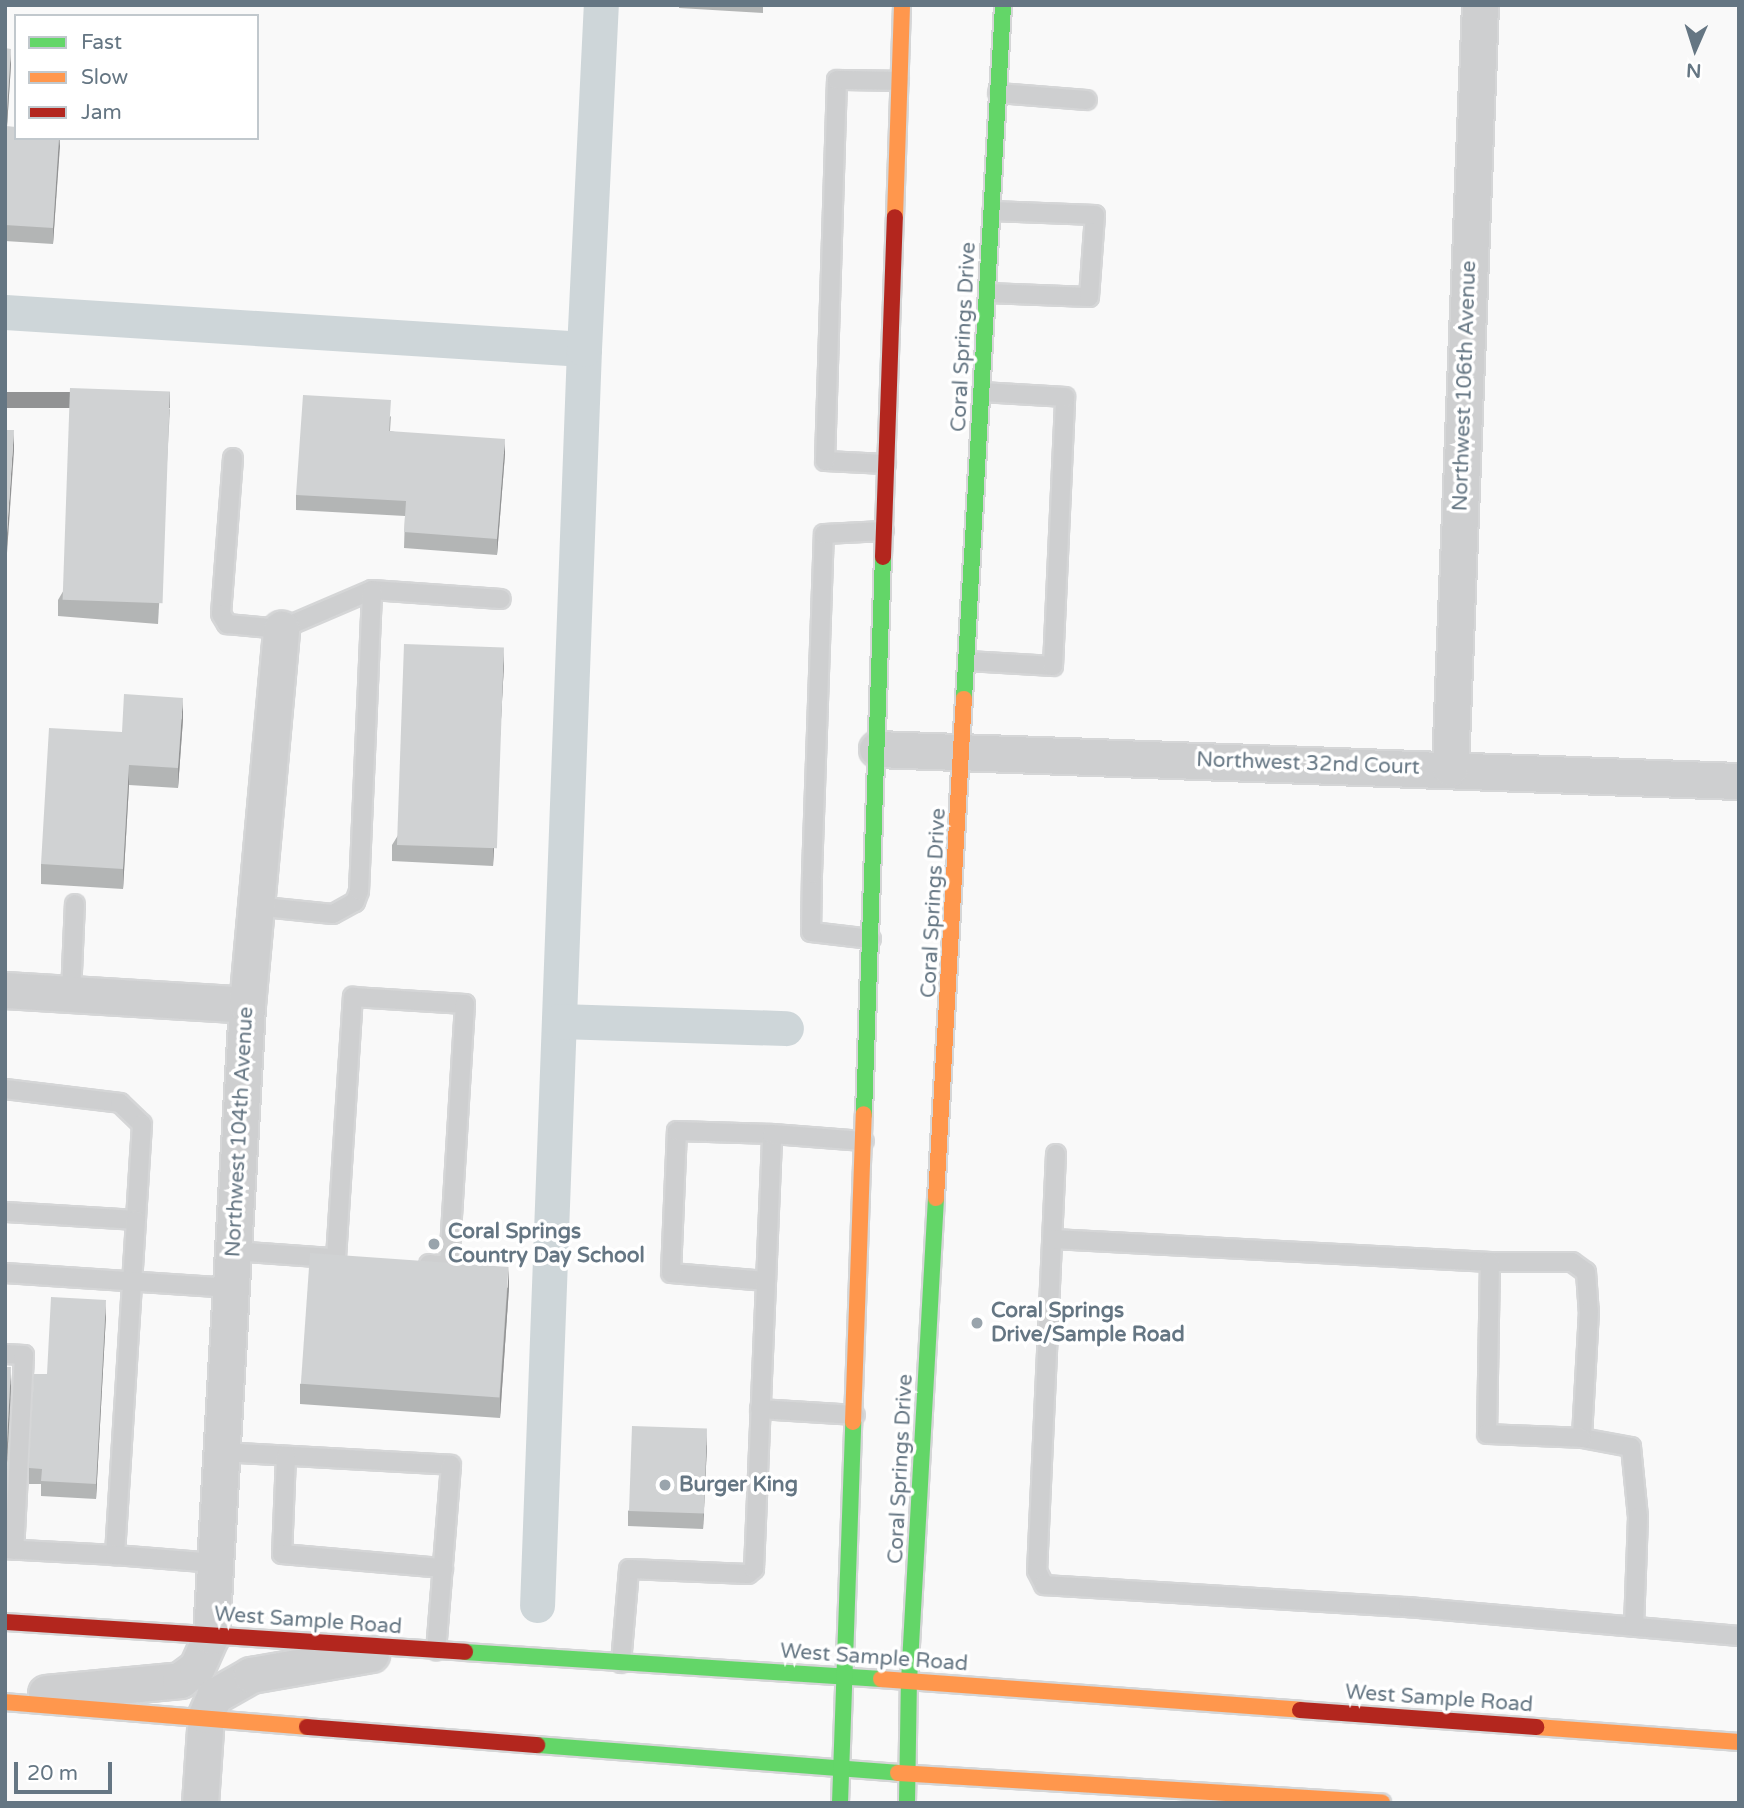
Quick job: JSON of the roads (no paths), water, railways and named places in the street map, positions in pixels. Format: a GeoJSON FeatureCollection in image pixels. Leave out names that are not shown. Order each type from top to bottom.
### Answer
{"type":"FeatureCollection","features":[{"type":"Feature","properties":{"kind":"main road"},"geometry":{"type":"LineString","coordinates":[[840,1803],[847,1677],[902,5]]}},
{"type":"Feature","properties":{"kind":"main road","name":"Coral Springs Drive"},"geometry":{"type":"LineString","coordinates":[[907,1803],[909,1681],[1003,5]]}},
{"type":"Feature","properties":{"kind":"main road","name":"West Sample Road"},"geometry":{"type":"LineString","coordinates":[[5,1622],[909,1681],[1739,1742]]}},
{"type":"Feature","properties":{"kind":"main road"},"geometry":{"type":"LineString","coordinates":[[5,1702],[206,1715],[842,1770],[1382,1803]]}},
{"type":"Feature","properties":{"kind":"street","name":"Northwest 106th Avenue"},"geometry":{"type":"LineString","coordinates":[[1450,768],[1480,5]]}},
{"type":"Feature","properties":{"kind":"street","name":"Northwest 104th Avenue"},"geometry":{"type":"LineString","coordinates":[[211,1636],[247,1006],[281,629]]}},
{"type":"Feature","properties":{"kind":"street","name":"Northwest 32nd Court"},"geometry":{"type":"LineString","coordinates":[[877,749],[963,754],[1450,768],[1739,781]]}},
{"type":"Feature","properties":{"kind":"street"},"geometry":{"type":"LineString","coordinates":[[5,990],[247,1006]]}},
{"type":"Feature","properties":{"kind":"street"},"geometry":{"type":"LineString","coordinates":[[5,1696],[180,1680],[197,1667],[211,1636]]}},
{"type":"Feature","properties":{"kind":"street"},"geometry":{"type":"LineString","coordinates":[[200,1803],[206,1715],[214,1696],[251,1675],[402,1648]]}},
{"type":"Feature","properties":{"kind":"lane"},"geometry":{"type":"LineString","coordinates":[[886,464],[825,461],[836,94],[837,80],[899,81]]}},
{"type":"Feature","properties":{"kind":"lane"},"geometry":{"type":"LineString","coordinates":[[998,93],[1087,100]]}},
{"type":"Feature","properties":{"kind":"lane"},"geometry":{"type":"LineString","coordinates":[[988,293],[1089,297],[1095,215],[992,211]]}},
{"type":"Feature","properties":{"kind":"lane"},"geometry":{"type":"LineString","coordinates":[[968,661],[1053,666],[1065,397],[982,391]]}},
{"type":"Feature","properties":{"kind":"lane"},"geometry":{"type":"LineString","coordinates":[[233,458],[221,614],[227,624],[281,629],[372,590],[501,600]]}},
{"type":"Feature","properties":{"kind":"lane"},"geometry":{"type":"LineString","coordinates":[[871,939],[811,932],[812,860],[824,534],[884,531]]}},
{"type":"Feature","properties":{"kind":"lane"},"geometry":{"type":"LineString","coordinates":[[254,906],[333,914],[355,902],[359,891],[372,590]]}},
{"type":"Feature","properties":{"kind":"lane"},"geometry":{"type":"LineString","coordinates":[[71,994],[75,904]]}},
{"type":"Feature","properties":{"kind":"lane"},"geometry":{"type":"LineString","coordinates":[[336,1258],[353,997],[465,1004],[449,1266],[411,1263]]}},
{"type":"Feature","properties":{"kind":"lane"},"geometry":{"type":"LineString","coordinates":[[5,1089],[120,1102],[142,1124],[115,1555]]}},
{"type":"Feature","properties":{"kind":"lane"},"geometry":{"type":"LineString","coordinates":[[765,1280],[671,1273],[677,1131],[864,1141]]}},
{"type":"Feature","properties":{"kind":"lane"},"geometry":{"type":"LineString","coordinates":[[621,1663],[629,1569],[748,1574],[754,1569],[772,1134]]}},
{"type":"Feature","properties":{"kind":"lane"},"geometry":{"type":"LineString","coordinates":[[1056,1154],[1037,1571],[1044,1584],[1739,1636]]}},
{"type":"Feature","properties":{"kind":"lane"},"geometry":{"type":"LineString","coordinates":[[5,1212],[136,1220]]}},
{"type":"Feature","properties":{"kind":"lane"},"geometry":{"type":"LineString","coordinates":[[1053,1239],[1490,1262],[1572,1262],[1586,1272],[1589,1311],[1582,1438]]}},
{"type":"Feature","properties":{"kind":"lane"},"geometry":{"type":"LineString","coordinates":[[233,1251],[361,1260]]}},
{"type":"Feature","properties":{"kind":"lane"},"geometry":{"type":"LineString","coordinates":[[1490,1262],[1486,1434],[1582,1438],[1630,1447],[1638,1517],[1634,1627]]}},
{"type":"Feature","properties":{"kind":"lane"},"geometry":{"type":"LineString","coordinates":[[5,1273],[232,1288]]}},
{"type":"Feature","properties":{"kind":"lane"},"geometry":{"type":"LineString","coordinates":[[5,1354],[24,1355],[9,1549],[215,1563]]}},
{"type":"Feature","properties":{"kind":"lane"},"geometry":{"type":"LineString","coordinates":[[760,1409],[855,1415]]}},
{"type":"Feature","properties":{"kind":"lane"},"geometry":{"type":"LineString","coordinates":[[221,1452],[451,1465],[436,1650]]}},
{"type":"Feature","properties":{"kind":"lane"},"geometry":{"type":"LineString","coordinates":[[286,1456],[282,1554],[443,1568]]}},
{"type":"Feature","properties":{"kind":"waterway"},"geometry":{"type":"LineString","coordinates":[[584,349],[601,5]]}},
{"type":"Feature","properties":{"kind":"waterway"},"geometry":{"type":"LineString","coordinates":[[5,312],[584,349],[537,1605]]}},
{"type":"Feature","properties":{"kind":"waterway"},"geometry":{"type":"LineString","coordinates":[[559,1021],[786,1028]]}},
{"type":"Feature","properties":{"kind":"place","name":"Coral Springs Country Day School"},"geometry":{"type":"Point","coordinates":[434,1244]}},
{"type":"Feature","properties":{"kind":"place","name":"Coral Springs Drive/Sample Road"},"geometry":{"type":"Point","coordinates":[977,1323]}},
{"type":"Feature","properties":{"kind":"place","name":"Burger King"},"geometry":{"type":"Point","coordinates":[665,1485]}}]}
